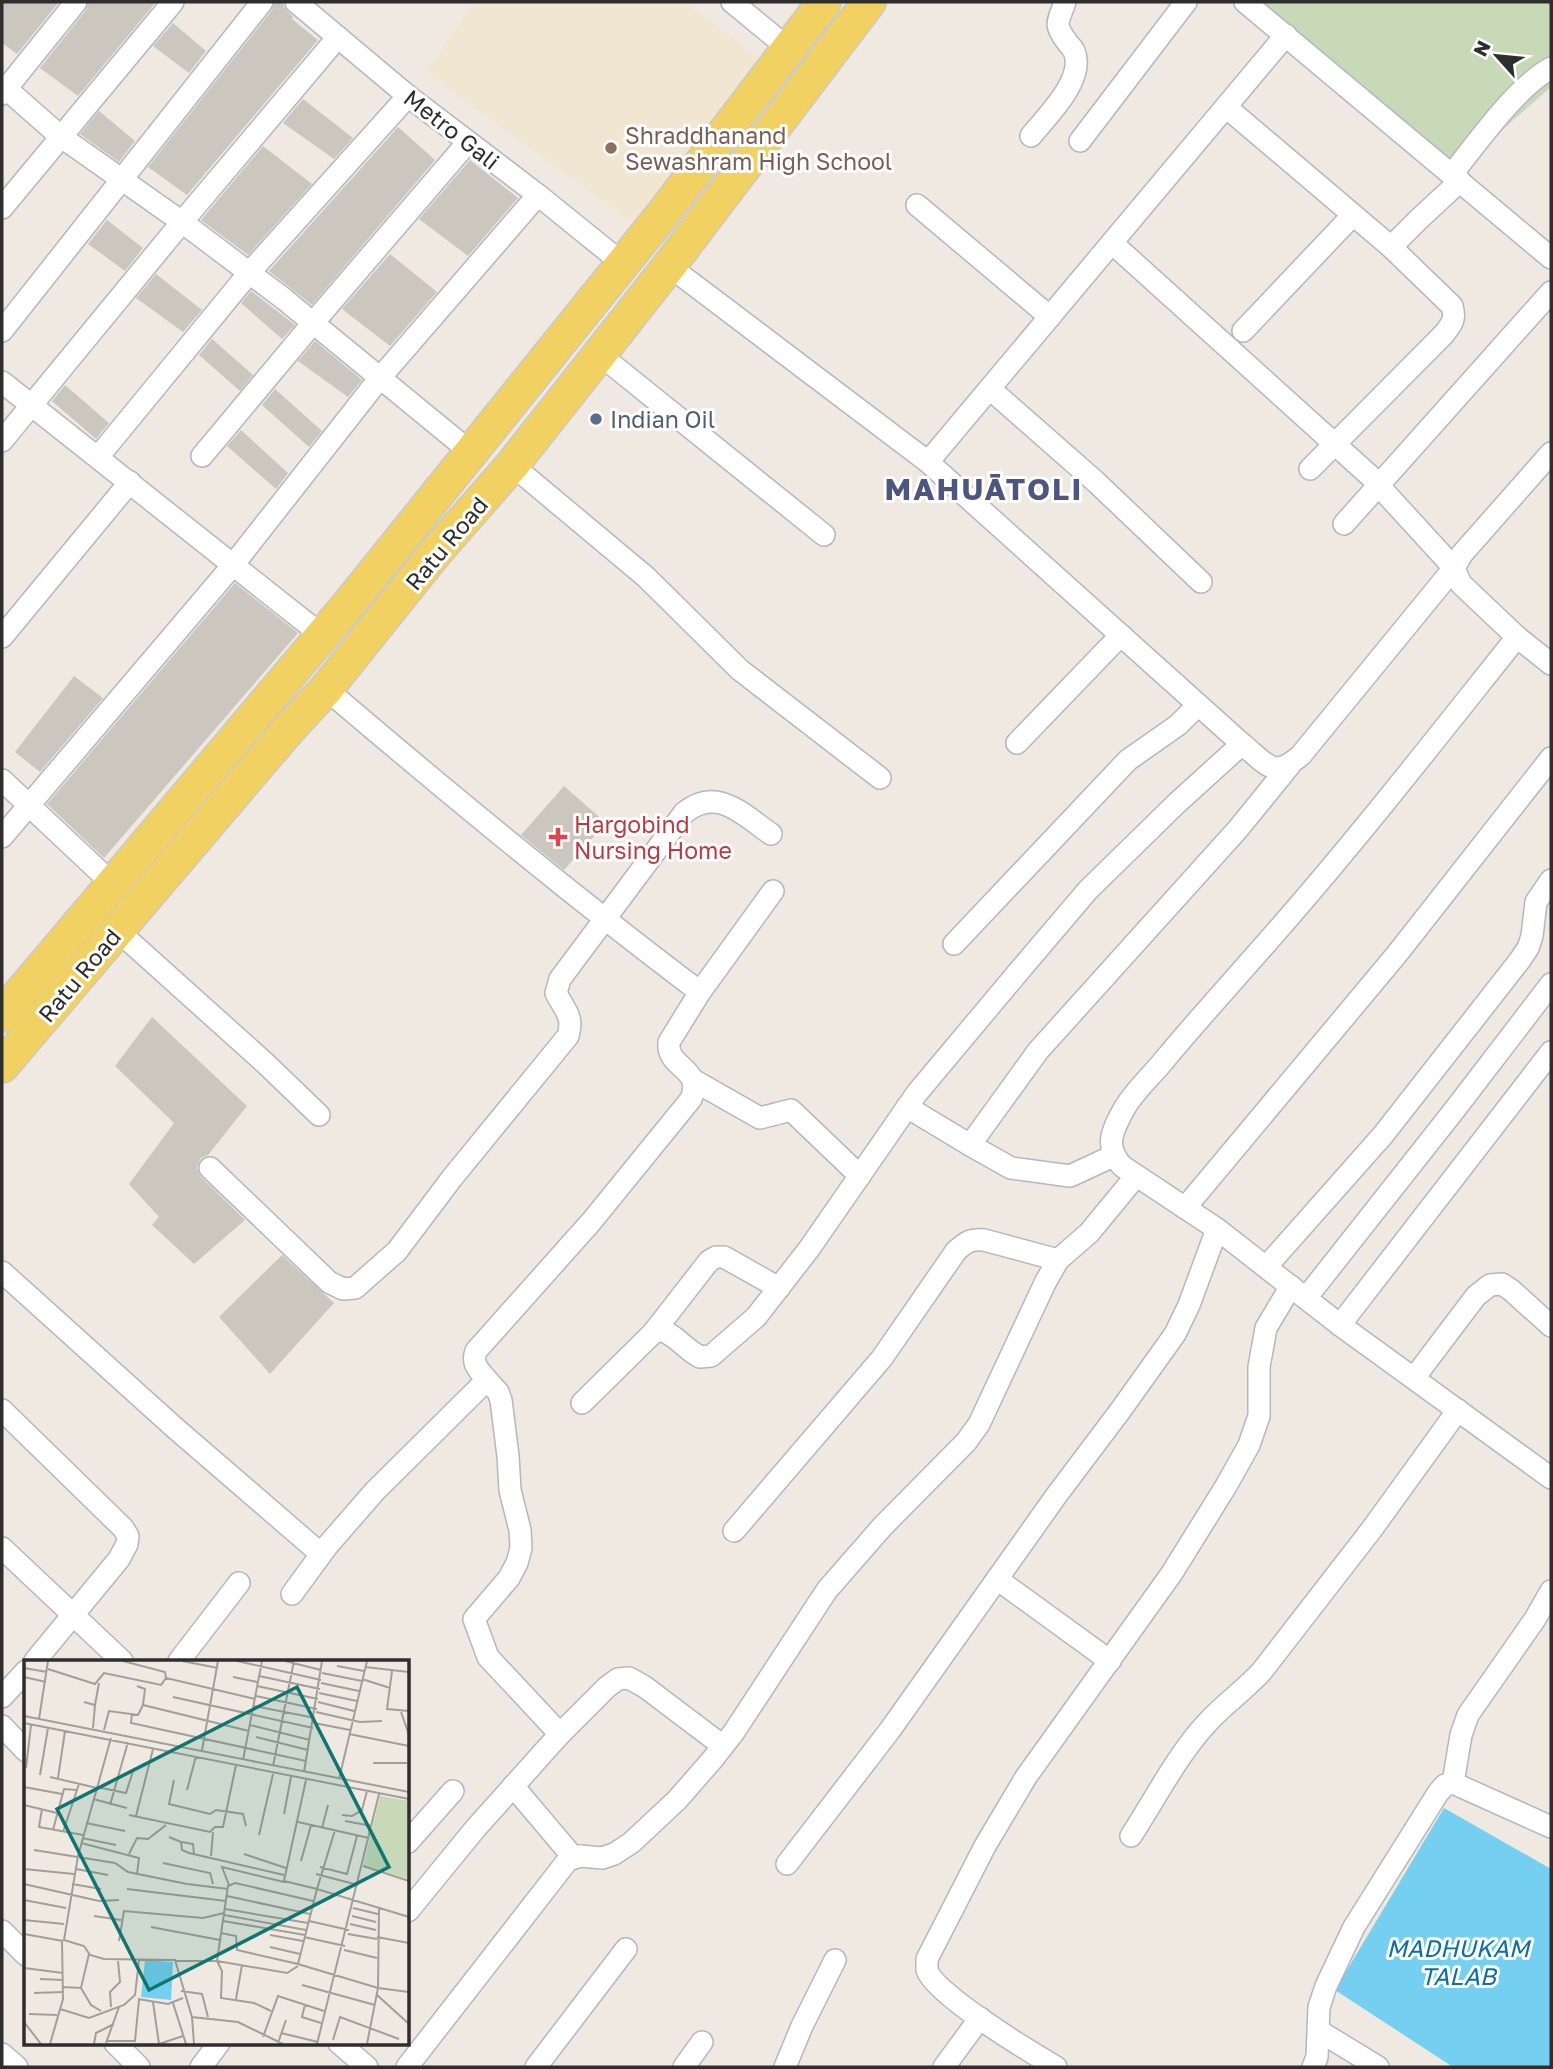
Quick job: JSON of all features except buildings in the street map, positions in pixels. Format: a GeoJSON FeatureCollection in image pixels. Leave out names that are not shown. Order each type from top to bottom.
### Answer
{"type":"FeatureCollection","features":[{"type":"Feature","properties":{"kind":"main road","name":"Ratu Road"},"geometry":{"type":"LineString","coordinates":[[2,992],[101,873],[231,728],[314,629],[741,91],[806,2]]}},
{"type":"Feature","properties":{"kind":"main road"},"geometry":{"type":"LineString","coordinates":[[2,1015],[348,605],[662,215],[824,2]]}},
{"type":"Feature","properties":{"kind":"main road"},"geometry":{"type":"LineString","coordinates":[[2,1045],[363,617],[677,226],[848,2]]}},
{"type":"Feature","properties":{"kind":"main road","name":"Ratu Road"},"geometry":{"type":"LineString","coordinates":[[2,1066],[326,689],[435,553],[512,465],[669,266],[869,2]]}},
{"type":"Feature","properties":{"kind":"street"},"geometry":{"type":"LineString","coordinates":[[76,2],[3,89],[60,136],[249,273],[462,445]]}},
{"type":"Feature","properties":{"kind":"street"},"geometry":{"type":"LineString","coordinates":[[2,208],[173,2]]}},
{"type":"Feature","properties":{"kind":"street"},"geometry":{"type":"LineString","coordinates":[[2,331],[262,2]]}},
{"type":"Feature","properties":{"kind":"street"},"geometry":{"type":"LineString","coordinates":[[732,2],[777,39]]}},
{"type":"Feature","properties":{"kind":"street"},"geometry":{"type":"LineString","coordinates":[[1031,136],[1074,78],[1074,51],[1058,29],[1065,2]]}},
{"type":"Feature","properties":{"kind":"street"},"geometry":{"type":"LineString","coordinates":[[1080,141],[1186,2]]}},
{"type":"Feature","properties":{"kind":"street"},"geometry":{"type":"LineString","coordinates":[[1245,2],[1551,258]]}},
{"type":"Feature","properties":{"kind":"street","name":"Metro Gali"},"geometry":{"type":"LineString","coordinates":[[302,4],[408,96],[611,254]]}},
{"type":"Feature","properties":{"kind":"street"},"geometry":{"type":"LineString","coordinates":[[928,462],[1286,35]]}},
{"type":"Feature","properties":{"kind":"street"},"geometry":{"type":"LineString","coordinates":[[2,441],[338,37]]}},
{"type":"Feature","properties":{"kind":"street"},"geometry":{"type":"LineString","coordinates":[[1391,247],[1456,178],[1516,97],[1533,80],[1551,68]]}},
{"type":"Feature","properties":{"kind":"street"},"geometry":{"type":"LineString","coordinates":[[98,457],[249,273],[408,96]]}},
{"type":"Feature","properties":{"kind":"street"},"geometry":{"type":"LineString","coordinates":[[1226,107],[1391,247],[1451,306],[1454,315],[1452,324],[1310,469]]}},
{"type":"Feature","properties":{"kind":"street"},"geometry":{"type":"LineString","coordinates":[[202,456],[468,142]]}},
{"type":"Feature","properties":{"kind":"street"},"geometry":{"type":"LineString","coordinates":[[2,837],[233,565],[379,379],[538,195]]}},
{"type":"Feature","properties":{"kind":"street"},"geometry":{"type":"LineString","coordinates":[[917,205],[1050,317]]}},
{"type":"Feature","properties":{"kind":"street"},"geometry":{"type":"LineString","coordinates":[[1243,331],[1353,215]]}},
{"type":"Feature","properties":{"kind":"street"},"geometry":{"type":"LineString","coordinates":[[1112,243],[1379,484],[1454,568],[1461,584],[1517,637],[1551,664]]}},
{"type":"Feature","properties":{"kind":"street"},"geometry":{"type":"LineString","coordinates":[[669,266],[928,462],[1270,767],[1281,769],[1290,765]]}},
{"type":"Feature","properties":{"kind":"street"},"geometry":{"type":"LineString","coordinates":[[1344,524],[1551,292]]}},
{"type":"Feature","properties":{"kind":"street"},"geometry":{"type":"LineString","coordinates":[[598,354],[824,535]]}},
{"type":"Feature","properties":{"kind":"street"},"geometry":{"type":"LineString","coordinates":[[2,382],[314,629]]}},
{"type":"Feature","properties":{"kind":"street"},"geometry":{"type":"LineString","coordinates":[[990,389],[1096,482],[1202,582]]}},
{"type":"Feature","properties":{"kind":"street"},"geometry":{"type":"LineString","coordinates":[[970,1145],[1038,1051],[1238,830],[1454,568],[1462,554],[1551,453]]}},
{"type":"Feature","properties":{"kind":"street"},"geometry":{"type":"LineString","coordinates":[[512,465],[646,577],[740,670],[880,778]]}},
{"type":"Feature","properties":{"kind":"street"},"geometry":{"type":"LineString","coordinates":[[2,638],[130,482]]}},
{"type":"Feature","properties":{"kind":"street"},"geometry":{"type":"LineString","coordinates":[[1017,743],[1121,635]]}},
{"type":"Feature","properties":{"kind":"street"},"geometry":{"type":"LineString","coordinates":[[1517,637],[1345,853],[1196,1021],[1125,1106],[1110,1144],[1113,1156],[1122,1166],[1217,1229],[1340,1325],[1551,1478]]}},
{"type":"Feature","properties":{"kind":"street"},"geometry":{"type":"LineString","coordinates":[[326,689],[484,823],[605,921],[700,992]]}},
{"type":"Feature","properties":{"kind":"street"},"geometry":{"type":"LineString","coordinates":[[954,944],[1120,767],[1178,726],[1198,705]]}},
{"type":"Feature","properties":{"kind":"street"},"geometry":{"type":"LineString","coordinates":[[653,1333],[663,1331],[701,1357],[710,1356],[756,1317],[809,1250],[907,1107],[1020,970],[1088,890],[1242,744]]}},
{"type":"Feature","properties":{"kind":"street"},"geometry":{"type":"LineString","coordinates":[[1185,1208],[1397,954],[1551,758]]}},
{"type":"Feature","properties":{"kind":"street"},"geometry":{"type":"LineString","coordinates":[[2,780],[101,873]]}},
{"type":"Feature","properties":{"kind":"street"},"geometry":{"type":"LineString","coordinates":[[210,1168],[329,1282],[343,1289],[355,1288],[397,1251],[452,1178],[568,1036],[572,1025],[556,993],[560,979],[684,813],[695,804],[719,802],[771,834]]}},
{"type":"Feature","properties":{"kind":"street"},"geometry":{"type":"LineString","coordinates":[[1266,1267],[1382,1135],[1520,960],[1532,936],[1536,902],[1551,880]]}},
{"type":"Feature","properties":{"kind":"street"},"geometry":{"type":"LineString","coordinates":[[559,1734],[488,1657],[474,1619],[509,1578],[521,1548],[520,1530],[510,1490],[501,1400],[473,1359],[476,1351],[590,1223],[691,1099],[695,1089],[693,1080],[688,1071],[671,1057],[669,1042],[700,992],[773,891]]}},
{"type":"Feature","properties":{"kind":"street"},"geometry":{"type":"LineString","coordinates":[[117,930],[319,1115]]}},
{"type":"Feature","properties":{"kind":"street"},"geometry":{"type":"LineString","coordinates":[[1056,2067],[1002,2035],[934,1980],[927,1970],[927,1959],[985,1846],[1019,1788],[1172,1573],[1249,1445],[1259,1416],[1259,1367],[1266,1328],[1457,1108],[1551,984]]}},
{"type":"Feature","properties":{"kind":"street"},"geometry":{"type":"LineString","coordinates":[[1340,1325],[1551,1052]]}},
{"type":"Feature","properties":{"kind":"street"},"geometry":{"type":"LineString","coordinates":[[693,1080],[760,1118],[791,1110],[860,1176]]}},
{"type":"Feature","properties":{"kind":"street"},"geometry":{"type":"LineString","coordinates":[[907,1107],[1011,1168],[1070,1176],[1113,1156]]}},
{"type":"Feature","properties":{"kind":"street"},"geometry":{"type":"LineString","coordinates":[[513,1786],[573,1857],[602,1858],[614,1854],[631,1843],[677,1800],[723,1745],[827,1590],[979,1424],[1058,1260],[1089,1233],[1136,1176]]}},
{"type":"Feature","properties":{"kind":"street"},"geometry":{"type":"LineString","coordinates":[[787,1864],[890,1730],[1175,1334],[1189,1305],[1217,1229]]}},
{"type":"Feature","properties":{"kind":"street"},"geometry":{"type":"LineString","coordinates":[[734,1531],[882,1358],[956,1251],[966,1241],[984,1240],[1058,1260]]}},
{"type":"Feature","properties":{"kind":"street"},"geometry":{"type":"LineString","coordinates":[[582,1403],[653,1333],[709,1261],[724,1257],[779,1289]]}},
{"type":"Feature","properties":{"kind":"street"},"geometry":{"type":"LineString","coordinates":[[2,1272],[175,1428],[321,1554]]}},
{"type":"Feature","properties":{"kind":"street"},"geometry":{"type":"LineString","coordinates":[[1414,1378],[1476,1296],[1490,1285],[1502,1284],[1511,1290],[1551,1326]]}},
{"type":"Feature","properties":{"kind":"street"},"geometry":{"type":"LineString","coordinates":[[292,1594],[321,1554],[375,1492],[487,1380]]}},
{"type":"Feature","properties":{"kind":"street"},"geometry":{"type":"LineString","coordinates":[[2,1410],[123,1528],[128,1536],[119,1559],[36,1660]]}},
{"type":"Feature","properties":{"kind":"street"},"geometry":{"type":"LineString","coordinates":[[1132,1836],[1192,1742],[1207,1723],[1262,1671],[1372,1529],[1458,1410]]}},
{"type":"Feature","properties":{"kind":"street"},"geometry":{"type":"LineString","coordinates":[[2,1548],[121,1660]]}},
{"type":"Feature","properties":{"kind":"street"},"geometry":{"type":"LineString","coordinates":[[997,1579],[1110,1661]]}},
{"type":"Feature","properties":{"kind":"street"},"geometry":{"type":"LineString","coordinates":[[180,1660],[239,1583]]}},
{"type":"Feature","properties":{"kind":"street"},"geometry":{"type":"LineString","coordinates":[[1453,1783],[1461,1735],[1468,1715],[1535,1619],[1551,1591]]}},
{"type":"Feature","properties":{"kind":"street"},"geometry":{"type":"LineString","coordinates":[[2,1697],[24,1673]]}},
{"type":"Feature","properties":{"kind":"street"},"geometry":{"type":"LineString","coordinates":[[410,1909],[475,1829],[559,1734],[618,1679],[629,1678],[645,1687],[723,1745]]}},
{"type":"Feature","properties":{"kind":"street"},"geometry":{"type":"LineString","coordinates":[[2,1726],[24,1749]]}},
{"type":"Feature","properties":{"kind":"street"},"geometry":{"type":"LineString","coordinates":[[1312,2067],[1317,2057],[1320,2007],[1326,1986],[1354,1927],[1445,1785],[1453,1783],[1551,1827]]}},
{"type":"Feature","properties":{"kind":"street"},"geometry":{"type":"LineString","coordinates":[[410,1840],[453,1791]]}},
{"type":"Feature","properties":{"kind":"street"},"geometry":{"type":"LineString","coordinates":[[407,2067],[568,1860],[580,1856]]}},
{"type":"Feature","properties":{"kind":"street"},"geometry":{"type":"LineString","coordinates":[[2,1931],[24,1953]]}},
{"type":"Feature","properties":{"kind":"street"},"geometry":{"type":"LineString","coordinates":[[536,2067],[626,1949]]}},
{"type":"Feature","properties":{"kind":"street"},"geometry":{"type":"LineString","coordinates":[[785,2067],[835,1960]]}},
{"type":"Feature","properties":{"kind":"street"},"geometry":{"type":"LineString","coordinates":[[944,2067],[980,2018]]}},
{"type":"Feature","properties":{"kind":"street"},"geometry":{"type":"LineString","coordinates":[[1319,2031],[1378,2067]]}},
{"type":"Feature","properties":{"kind":"street"},"geometry":{"type":"LineString","coordinates":[[684,2067],[702,2042]]}},
{"type":"Feature","properties":{"kind":"street"},"geometry":{"type":"LineString","coordinates":[[116,2044],[139,2067]]}},
{"type":"Feature","properties":{"kind":"street"},"geometry":{"type":"LineString","coordinates":[[201,2067],[218,2044]]}},
{"type":"Feature","properties":{"kind":"street"},"geometry":{"type":"LineString","coordinates":[[340,2044],[368,2067]]}},
{"type":"Feature","properties":{"kind":"street"},"geometry":{"type":"LineString","coordinates":[[2,2054],[16,2067]]}},
{"type":"Feature","properties":{"kind":"shaded area","name":"Shraddhanand Sewashram High School"},"geometry":{"type":"Polygon","coordinates":[[[474,2],[685,2],[763,61],[634,224],[425,72],[474,2]]]}},
{"type":"Feature","properties":{"kind":"green space"},"geometry":{"type":"Polygon","coordinates":[[[1251,2],[1551,2],[1551,87],[1452,174],[1251,2]]]}},
{"type":"Feature","properties":{"kind":"water","name":"MADHUKAM TALAB"},"geometry":{"type":"Polygon","coordinates":[[[1444,1808],[1551,1869],[1551,2067],[1453,2067],[1335,1990],[1444,1808]]]}},
{"type":"Feature","properties":{"kind":"place","name":"Shraddhanand Sewashram High School"},"geometry":{"type":"Point","coordinates":[611,148]}},
{"type":"Feature","properties":{"kind":"place","name":"Indian Oil"},"geometry":{"type":"Point","coordinates":[596,419]}},
{"type":"Feature","properties":{"kind":"place","name":"Hargobind Nursing Home"},"geometry":{"type":"Point","coordinates":[558,837]}},
{"type":"Feature","properties":{"kind":"district","name":"MAHUĀTOLI"},"geometry":{"type":"Point","coordinates":[984,489]}}]}
